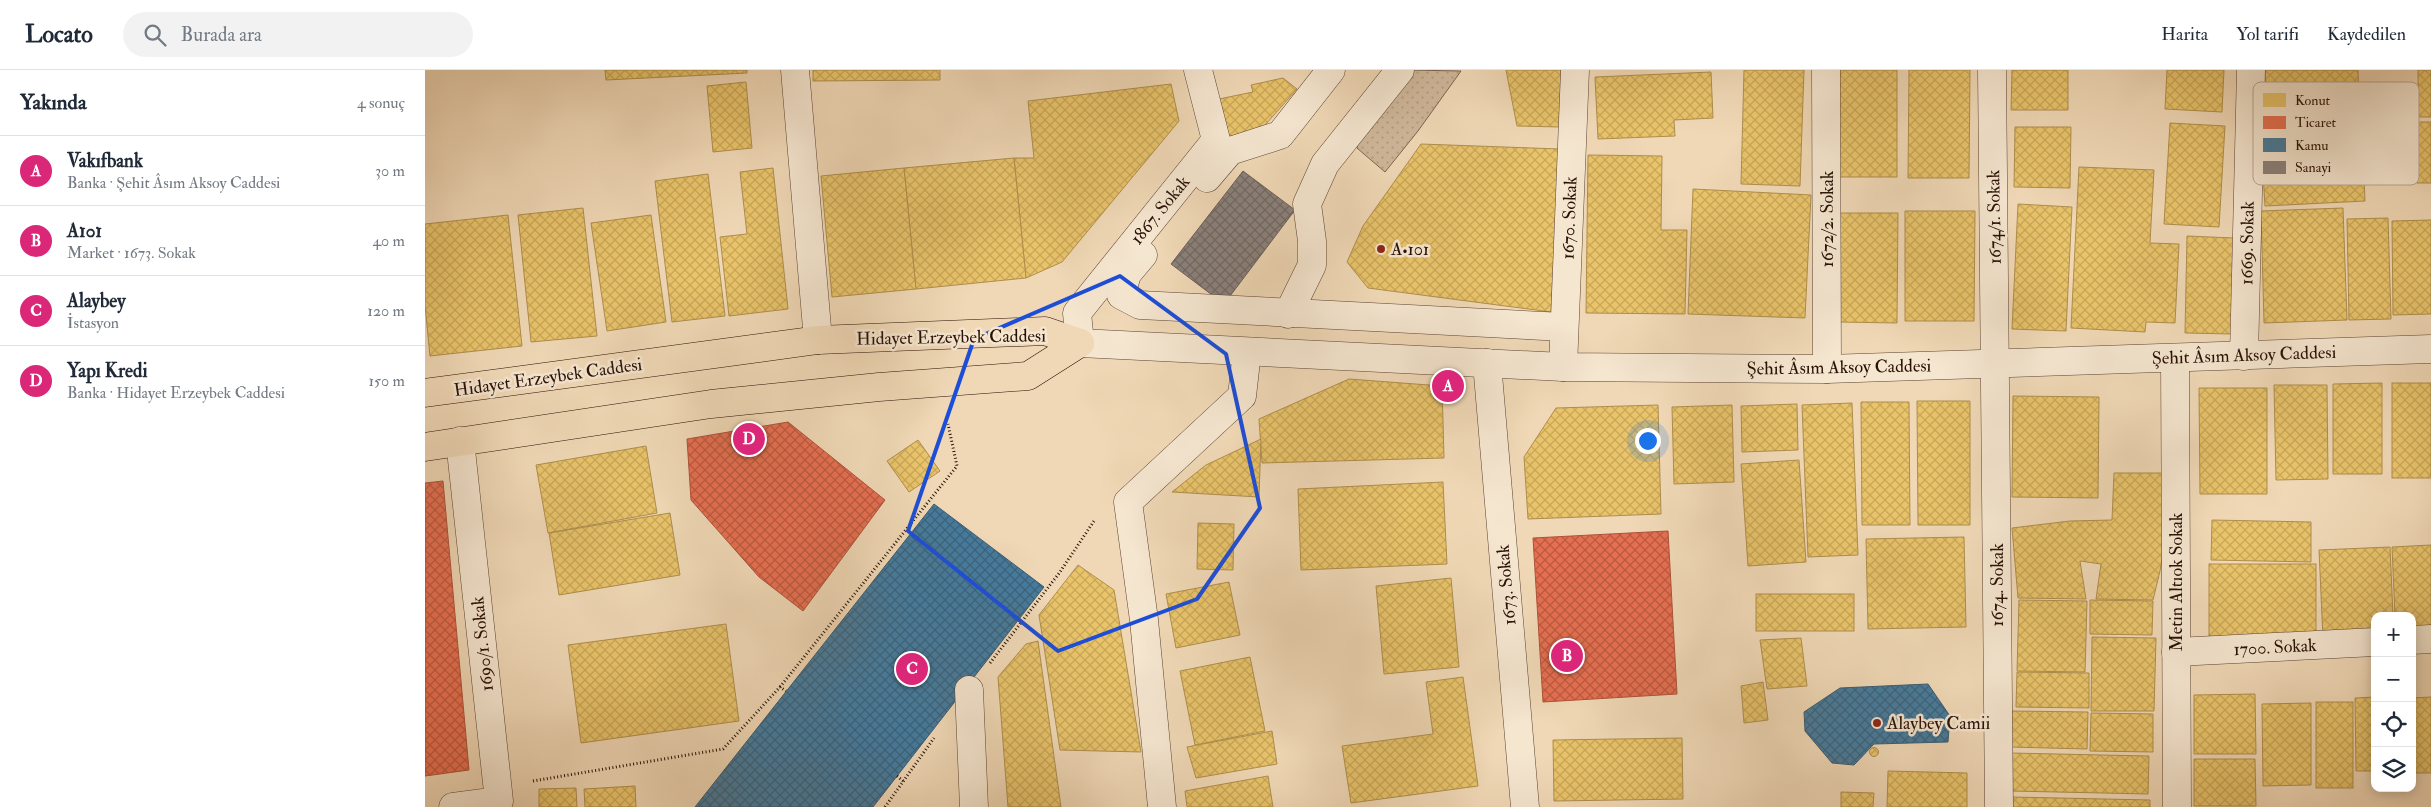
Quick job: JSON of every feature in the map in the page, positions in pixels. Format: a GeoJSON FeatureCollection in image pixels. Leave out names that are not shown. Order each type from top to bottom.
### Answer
{"type":"FeatureCollection","features":[{"type":"Feature","properties":{"kind":"main road","name":"Hidayet Erzeybek Caddesi"},"geometry":{"type":"LineString","coordinates":[[425,393],[818,340],[1045,331],[1080,343]]}},
{"type":"Feature","properties":{"kind":"main road","name":"Hidayet Erzeybek Caddesi"},"geometry":{"type":"LineString","coordinates":[[425,447],[711,404],[879,387],[1028,376],[1080,343]]}},
{"type":"Feature","properties":{"kind":"street"},"geometry":{"type":"LineString","coordinates":[[795,70],[818,340]]}},
{"type":"Feature","properties":{"kind":"street","name":"1867. Sokak"},"geometry":{"type":"LineString","coordinates":[[1080,343],[1077,313],[1216,140],[1198,70]]}},
{"type":"Feature","properties":{"kind":"street"},"geometry":{"type":"LineString","coordinates":[[1331,70],[1280,135],[1230,151],[1127,274],[1121,295],[1139,305],[1565,328]]}},
{"type":"Feature","properties":{"kind":"street"},"geometry":{"type":"LineString","coordinates":[[1288,314],[1312,265],[1313,241],[1307,204],[1325,164],[1400,70]]}},
{"type":"Feature","properties":{"kind":"street","name":"1670. Sokak"},"geometry":{"type":"LineString","coordinates":[[1563,367],[1575,70]]}},
{"type":"Feature","properties":{"kind":"street","name":"1672/2. Sokak"},"geometry":{"type":"LineString","coordinates":[[1826,70],[1827,369]]}},
{"type":"Feature","properties":{"kind":"street","name":"1674/1. Sokak"},"geometry":{"type":"LineString","coordinates":[[1992,70],[1996,364]]}},
{"type":"Feature","properties":{"kind":"street","name":"1669. Sokak"},"geometry":{"type":"LineString","coordinates":[[2244,356],[2251,70]]}},
{"type":"Feature","properties":{"kind":"street","name":"Şehit Âsım Aksoy Caddesi"},"geometry":{"type":"LineString","coordinates":[[1080,343],[1563,367],[1827,369],[2431,349]]}},
{"type":"Feature","properties":{"kind":"street"},"geometry":{"type":"LineString","coordinates":[[1162,807],[1144,620],[1128,502],[1241,396],[1247,352]]}},
{"type":"Feature","properties":{"kind":"street","name":"Metin Altıok Sokak"},"geometry":{"type":"LineString","coordinates":[[2175,358],[2177,807]]}},
{"type":"Feature","properties":{"kind":"street","name":"1673. Sokak"},"geometry":{"type":"LineString","coordinates":[[1487,363],[1525,807]]}},
{"type":"Feature","properties":{"kind":"street","name":"1674. Sokak"},"geometry":{"type":"LineString","coordinates":[[1996,364],[1999,807]]}},
{"type":"Feature","properties":{"kind":"street","name":"1690/1. Sokak"},"geometry":{"type":"LineString","coordinates":[[453,807],[499,804],[460,441]]}},
{"type":"Feature","properties":{"kind":"street"},"geometry":{"type":"LineString","coordinates":[[2416,640],[2431,638]]}},
{"type":"Feature","properties":{"kind":"street","name":"1700. Sokak"},"geometry":{"type":"LineString","coordinates":[[2176,652],[2371,642]]}},
{"type":"Feature","properties":{"kind":"street"},"geometry":{"type":"LineString","coordinates":[[969,690],[974,807]]}},
{"type":"Feature","properties":{"kind":"path"},"geometry":{"type":"LineString","coordinates":[[529,781],[723,749],[780,687],[957,466],[948,424]]}},
{"type":"Feature","properties":{"kind":"path"},"geometry":{"type":"LineString","coordinates":[[969,690],[1060,572],[1097,516]]}},
{"type":"Feature","properties":{"kind":"path"},"geometry":{"type":"LineString","coordinates":[[780,687],[786,691]]}},
{"type":"Feature","properties":{"kind":"path"},"geometry":{"type":"LineString","coordinates":[[885,807],[937,736]]}},
{"type":"Feature","properties":{"kind":"path"},"geometry":{"type":"LineString","coordinates":[[897,776],[903,781]]}},
{"type":"Feature","properties":{"kind":"highlighted area"},"geometry":{"type":"Polygon","coordinates":[[[1120,276],[1226,354],[1260,508],[1197,599],[1058,651],[908,531],[974,339],[1120,276]]]}},
{"type":"Feature","properties":{"kind":"shaded area"},"geometry":{"type":"Polygon","coordinates":[[[1408,70],[1461,71],[1418,131],[1385,172],[1357,148],[1362,126],[1408,70]]]}},
{"type":"Feature","properties":{"kind":"building: Konut"},"geometry":{"type":"Polygon","coordinates":[[[605,70],[747,70],[747,73],[606,80],[605,70]]]}},
{"type":"Feature","properties":{"kind":"building: Konut"},"geometry":{"type":"Polygon","coordinates":[[[813,70],[940,70],[940,80],[813,81],[813,70]]]}},
{"type":"Feature","properties":{"kind":"building: Konut"},"geometry":{"type":"Polygon","coordinates":[[[1506,70],[1561,70],[1560,127],[1517,126],[1506,70]]]}},
{"type":"Feature","properties":{"kind":"building: Konut"},"geometry":{"type":"Polygon","coordinates":[[[1744,70],[1804,70],[1800,186],[1741,184],[1744,70]]]}},
{"type":"Feature","properties":{"kind":"building: Konut"},"geometry":{"type":"Polygon","coordinates":[[[1839,70],[1897,70],[1897,177],[1839,177],[1839,70]]]}},
{"type":"Feature","properties":{"kind":"building: Konut"},"geometry":{"type":"Polygon","coordinates":[[[1909,70],[1970,70],[1969,178],[1908,178],[1909,70]]]}},
{"type":"Feature","properties":{"kind":"building: Konut"},"geometry":{"type":"Polygon","coordinates":[[[2012,70],[2068,70],[2068,110],[2011,110],[2012,70]]]}},
{"type":"Feature","properties":{"kind":"building: Konut"},"geometry":{"type":"Polygon","coordinates":[[[2167,70],[2224,70],[2222,112],[2165,109],[2167,70]]]}},
{"type":"Feature","properties":{"kind":"building: Konut"},"geometry":{"type":"Polygon","coordinates":[[[2265,70],[2358,70],[2358,82],[2265,82],[2265,70]]]}},
{"type":"Feature","properties":{"kind":"building: Konut"},"geometry":{"type":"Polygon","coordinates":[[[2418,70],[2431,70],[2431,117],[2419,117],[2418,70]]]}},
{"type":"Feature","properties":{"kind":"building: Konut"},"geometry":{"type":"Polygon","coordinates":[[[1711,72],[1713,118],[1674,120],[1675,136],[1598,139],[1595,77],[1711,72]]]}},
{"type":"Feature","properties":{"kind":"building: Konut"},"geometry":{"type":"Polygon","coordinates":[[[1283,78],[1297,89],[1266,124],[1265,134],[1229,142],[1219,99],[1253,92],[1251,85],[1283,78]]]}},
{"type":"Feature","properties":{"kind":"building: Konut"},"geometry":{"type":"Polygon","coordinates":[[[746,82],[752,148],[713,152],[707,86],[746,82]]]}},
{"type":"Feature","properties":{"kind":"building: Konut"},"geometry":{"type":"Polygon","coordinates":[[[1171,84],[1179,121],[1062,262],[1026,278],[1014,158],[1034,158],[1028,101],[1171,84]]]}},
{"type":"Feature","properties":{"kind":"building: Konut"},"geometry":{"type":"Polygon","coordinates":[[[2419,122],[2431,122],[2431,183],[2419,183],[2419,122]]]}},
{"type":"Feature","properties":{"kind":"building: Konut"},"geometry":{"type":"Polygon","coordinates":[[[2170,123],[2225,126],[2219,227],[2164,224],[2170,123]]]}},
{"type":"Feature","properties":{"kind":"building: Konut"},"geometry":{"type":"Polygon","coordinates":[[[2015,127],[2071,127],[2070,188],[2014,187],[2015,127]]]}},
{"type":"Feature","properties":{"kind":"building: Konut"},"geometry":{"type":"Polygon","coordinates":[[[1421,144],[1560,149],[1551,312],[1368,288],[1347,262],[1363,226],[1421,144]]]}},
{"type":"Feature","properties":{"kind":"building: Konut"},"geometry":{"type":"Polygon","coordinates":[[[1588,155],[1662,156],[1661,230],[1687,230],[1685,314],[1586,313],[1588,155]]]}},
{"type":"Feature","properties":{"kind":"building: Konut"},"geometry":{"type":"Polygon","coordinates":[[[1014,158],[1026,278],[916,289],[904,168],[1014,158]]]}},
{"type":"Feature","properties":{"kind":"building: Konut"},"geometry":{"type":"Polygon","coordinates":[[[2079,167],[2154,170],[2150,243],[2179,244],[2175,323],[2146,322],[2145,332],[2071,328],[2079,167]]]}},
{"type":"Feature","properties":{"kind":"building: Konut"},"geometry":{"type":"Polygon","coordinates":[[[773,168],[788,309],[729,316],[720,237],[747,234],[740,172],[773,168]]]}},
{"type":"Feature","properties":{"kind":"building: Konut"},"geometry":{"type":"Polygon","coordinates":[[[904,168],[916,289],[832,297],[821,176],[904,168]]]}},
{"type":"Feature","properties":{"kind":"building: Konut"},"geometry":{"type":"Polygon","coordinates":[[[708,174],[725,316],[672,322],[655,181],[708,174]]]}},
{"type":"Feature","properties":{"kind":"building: Konut"},"geometry":{"type":"Polygon","coordinates":[[[2264,185],[2364,185],[2365,201],[2265,206],[2264,185]]]}},
{"type":"Feature","properties":{"kind":"building: Konut"},"geometry":{"type":"Polygon","coordinates":[[[1693,189],[1811,195],[1805,318],[1688,314],[1693,189]]]}},
{"type":"Feature","properties":{"kind":"building: Konut"},"geometry":{"type":"Polygon","coordinates":[[[2018,204],[2072,207],[2066,331],[2012,329],[2018,204]]]}},
{"type":"Feature","properties":{"kind":"building: Konut"},"geometry":{"type":"Polygon","coordinates":[[[583,208],[597,336],[531,342],[518,215],[583,208]]]}},
{"type":"Feature","properties":{"kind":"building: Konut"},"geometry":{"type":"Polygon","coordinates":[[[2343,208],[2347,320],[2264,323],[2261,211],[2343,208]]]}},
{"type":"Feature","properties":{"kind":"building: Konut"},"geometry":{"type":"Polygon","coordinates":[[[1905,211],[1975,211],[1974,321],[1905,321],[1905,211]]]}},
{"type":"Feature","properties":{"kind":"building: Konut"},"geometry":{"type":"Polygon","coordinates":[[[1839,213],[1898,213],[1897,323],[1839,322],[1839,213]]]}},
{"type":"Feature","properties":{"kind":"building: Konut"},"geometry":{"type":"Polygon","coordinates":[[[508,215],[522,346],[430,356],[425,305],[425,224],[508,215]]]}},
{"type":"Feature","properties":{"kind":"building: Konut"},"geometry":{"type":"Polygon","coordinates":[[[651,215],[666,322],[607,331],[591,223],[651,215]]]}},
{"type":"Feature","properties":{"kind":"building: Konut"},"geometry":{"type":"Polygon","coordinates":[[[2388,218],[2391,319],[2349,320],[2347,219],[2388,218]]]}},
{"type":"Feature","properties":{"kind":"building: Konut"},"geometry":{"type":"Polygon","coordinates":[[[2431,220],[2431,314],[2393,315],[2392,221],[2431,220]]]}},
{"type":"Feature","properties":{"kind":"building: Konut"},"geometry":{"type":"Polygon","coordinates":[[[2187,236],[2234,238],[2232,334],[2185,333],[2187,236]]]}},
{"type":"Feature","properties":{"kind":"building: Konut"},"geometry":{"type":"Polygon","coordinates":[[[1349,379],[1442,386],[1444,458],[1262,463],[1259,419],[1349,379]]]}},
{"type":"Feature","properties":{"kind":"building: Konut"},"geometry":{"type":"Polygon","coordinates":[[[2382,383],[2382,474],[2333,474],[2333,384],[2382,383]]]}},
{"type":"Feature","properties":{"kind":"building: Konut"},"geometry":{"type":"Polygon","coordinates":[[[2392,383],[2431,383],[2431,478],[2392,478],[2392,383]]]}},
{"type":"Feature","properties":{"kind":"building: Konut"},"geometry":{"type":"Polygon","coordinates":[[[2274,385],[2327,385],[2328,479],[2276,480],[2274,385]]]}},
{"type":"Feature","properties":{"kind":"building: Konut"},"geometry":{"type":"Polygon","coordinates":[[[2199,388],[2267,388],[2267,494],[2200,494],[2199,388]]]}},
{"type":"Feature","properties":{"kind":"building: Konut"},"geometry":{"type":"Polygon","coordinates":[[[2013,396],[2099,397],[2098,498],[2012,497],[2013,396]]]}},
{"type":"Feature","properties":{"kind":"building: Konut"},"geometry":{"type":"Polygon","coordinates":[[[1917,401],[1970,401],[1970,525],[1918,525],[1917,401]]]}},
{"type":"Feature","properties":{"kind":"building: Konut"},"geometry":{"type":"Polygon","coordinates":[[[1861,402],[1909,402],[1910,525],[1862,525],[1861,402]]]}},
{"type":"Feature","properties":{"kind":"building: Konut"},"geometry":{"type":"Polygon","coordinates":[[[1852,403],[1858,555],[1808,557],[1802,405],[1852,403]]]}},
{"type":"Feature","properties":{"kind":"building: Konut"},"geometry":{"type":"Polygon","coordinates":[[[1797,404],[1798,450],[1742,452],[1741,406],[1797,404]]]}},
{"type":"Feature","properties":{"kind":"building: Konut"},"geometry":{"type":"Polygon","coordinates":[[[1658,405],[1661,514],[1528,519],[1524,457],[1556,408],[1658,405]]]}},
{"type":"Feature","properties":{"kind":"building: Konut"},"geometry":{"type":"Polygon","coordinates":[[[1732,405],[1734,482],[1674,484],[1672,407],[1732,405]]]}},
{"type":"Feature","properties":{"kind":"building: Konut"},"geometry":{"type":"Polygon","coordinates":[[[1261,439],[1259,497],[1172,492],[1206,465],[1261,439]]]}},
{"type":"Feature","properties":{"kind":"building: Konut"},"geometry":{"type":"Polygon","coordinates":[[[918,440],[940,471],[909,492],[887,461],[918,440]]]}},
{"type":"Feature","properties":{"kind":"building: Konut"},"geometry":{"type":"Polygon","coordinates":[[[646,446],[657,513],[548,533],[536,465],[646,446]]]}},
{"type":"Feature","properties":{"kind":"building: Konut"},"geometry":{"type":"Polygon","coordinates":[[[1799,460],[1806,562],[1748,566],[1741,464],[1799,460]]]}},
{"type":"Feature","properties":{"kind":"building: Konut"},"geometry":{"type":"Polygon","coordinates":[[[2114,473],[2167,473],[2167,530],[2153,600],[2096,599],[2101,564],[2080,561],[2086,599],[2018,598],[2012,528],[2070,521],[2112,520],[2114,473]]]}},
{"type":"Feature","properties":{"kind":"building: Konut"},"geometry":{"type":"Polygon","coordinates":[[[1443,482],[1447,564],[1301,570],[1298,489],[1443,482]]]}},
{"type":"Feature","properties":{"kind":"building: Konut"},"geometry":{"type":"Polygon","coordinates":[[[670,513],[680,575],[559,595],[549,533],[670,513]]]}},
{"type":"Feature","properties":{"kind":"building: Konut"},"geometry":{"type":"Polygon","coordinates":[[[2212,520],[2311,522],[2311,562],[2211,560],[2212,520]]]}},
{"type":"Feature","properties":{"kind":"building: Konut"},"geometry":{"type":"Polygon","coordinates":[[[1198,523],[1234,524],[1233,570],[1197,569],[1198,523]]]}},
{"type":"Feature","properties":{"kind":"building: Konut"},"geometry":{"type":"Polygon","coordinates":[[[1964,537],[1966,627],[1868,629],[1866,539],[1964,537]]]}},
{"type":"Feature","properties":{"kind":"building: Konut"},"geometry":{"type":"Polygon","coordinates":[[[2431,545],[2431,634],[2416,635],[2416,612],[2395,612],[2392,547],[2431,545]]]}},
{"type":"Feature","properties":{"kind":"building: Konut"},"geometry":{"type":"Polygon","coordinates":[[[2390,547],[2393,612],[2371,612],[2371,636],[2323,638],[2319,550],[2390,547]]]}},
{"type":"Feature","properties":{"kind":"building: Konut"},"geometry":{"type":"Polygon","coordinates":[[[2209,564],[2316,564],[2316,639],[2209,639],[2209,564]]]}},
{"type":"Feature","properties":{"kind":"building: Konut"},"geometry":{"type":"Polygon","coordinates":[[[1078,565],[1114,590],[1141,752],[1060,750],[1039,615],[1078,565]]]}},
{"type":"Feature","properties":{"kind":"building: Konut"},"geometry":{"type":"Polygon","coordinates":[[[1451,578],[1459,667],[1384,674],[1376,586],[1451,578]]]}},
{"type":"Feature","properties":{"kind":"building: Konut"},"geometry":{"type":"Polygon","coordinates":[[[1229,582],[1240,635],[1176,648],[1166,594],[1229,582]]]}},
{"type":"Feature","properties":{"kind":"building: Konut"},"geometry":{"type":"Polygon","coordinates":[[[1756,594],[1854,594],[1854,631],[1756,631],[1756,594]]]}},
{"type":"Feature","properties":{"kind":"building: Konut"},"geometry":{"type":"Polygon","coordinates":[[[2019,600],[2087,601],[2085,672],[2017,671],[2019,600]]]}},
{"type":"Feature","properties":{"kind":"building: Konut"},"geometry":{"type":"Polygon","coordinates":[[[2090,600],[2153,601],[2152,635],[2090,634],[2090,600]]]}},
{"type":"Feature","properties":{"kind":"building: Konut"},"geometry":{"type":"Polygon","coordinates":[[[726,624],[739,721],[581,743],[568,645],[726,624]]]}},
{"type":"Feature","properties":{"kind":"building: Konut"},"geometry":{"type":"Polygon","coordinates":[[[2092,637],[2156,638],[2154,711],[2091,711],[2092,637]]]}},
{"type":"Feature","properties":{"kind":"building: Konut"},"geometry":{"type":"Polygon","coordinates":[[[1801,638],[1807,686],[1767,689],[1760,640],[1801,638]]]}},
{"type":"Feature","properties":{"kind":"building: Konut"},"geometry":{"type":"Polygon","coordinates":[[[1038,641],[1061,807],[1008,807],[998,677],[1026,644],[1038,641]]]}},
{"type":"Feature","properties":{"kind":"building: Konut"},"geometry":{"type":"Polygon","coordinates":[[[1250,657],[1265,731],[1195,745],[1180,671],[1250,657]]]}},
{"type":"Feature","properties":{"kind":"building: Konut"},"geometry":{"type":"Polygon","coordinates":[[[2017,672],[2089,673],[2089,708],[2016,707],[2017,672]]]}},
{"type":"Feature","properties":{"kind":"building: Konut"},"geometry":{"type":"Polygon","coordinates":[[[1463,677],[1478,786],[1351,803],[1342,746],[1433,734],[1426,682],[1463,677]]]}},
{"type":"Feature","properties":{"kind":"building: Konut"},"geometry":{"type":"Polygon","coordinates":[[[1763,682],[1768,720],[1744,723],[1741,686],[1763,682]]]}},
{"type":"Feature","properties":{"kind":"building: Konut"},"geometry":{"type":"Polygon","coordinates":[[[2255,694],[2256,754],[2194,754],[2194,695],[2255,694]]]}},
{"type":"Feature","properties":{"kind":"building: Konut"},"geometry":{"type":"Polygon","coordinates":[[[2371,697],[2371,771],[2356,771],[2355,698],[2371,697]]]}},
{"type":"Feature","properties":{"kind":"building: Konut"},"geometry":{"type":"Polygon","coordinates":[[[2431,697],[2431,773],[2416,773],[2416,698],[2431,697]]]}},
{"type":"Feature","properties":{"kind":"building: Konut"},"geometry":{"type":"Polygon","coordinates":[[[2316,702],[2353,702],[2353,788],[2316,788],[2316,702]]]}},
{"type":"Feature","properties":{"kind":"building: Konut"},"geometry":{"type":"Polygon","coordinates":[[[2311,703],[2311,785],[2263,786],[2262,704],[2311,703]]]}},
{"type":"Feature","properties":{"kind":"building: Konut"},"geometry":{"type":"Polygon","coordinates":[[[2010,711],[2088,712],[2087,749],[2009,747],[2010,711]]]}},
{"type":"Feature","properties":{"kind":"building: Konut"},"geometry":{"type":"Polygon","coordinates":[[[2091,713],[2153,714],[2153,752],[2090,751],[2091,713]]]}},
{"type":"Feature","properties":{"kind":"building: Konut"},"geometry":{"type":"Polygon","coordinates":[[[1272,731],[1277,764],[1196,778],[1187,747],[1272,731]]]}},
{"type":"Feature","properties":{"kind":"building: Konut"},"geometry":{"type":"Polygon","coordinates":[[[1682,738],[1683,799],[1554,801],[1553,740],[1682,738]]]}},
{"type":"Feature","properties":{"kind":"building: Konut"},"geometry":{"type":"Polygon","coordinates":[[[1874,747],[1879,752],[1874,757],[1869,752],[1874,747]]]}},
{"type":"Feature","properties":{"kind":"building: Konut"},"geometry":{"type":"Polygon","coordinates":[[[2010,753],[2149,756],[2148,794],[2010,791],[2010,753]]]}},
{"type":"Feature","properties":{"kind":"building: Konut"},"geometry":{"type":"Polygon","coordinates":[[[2194,759],[2255,759],[2256,806],[2194,806],[2194,759]]]}},
{"type":"Feature","properties":{"kind":"building: Konut"},"geometry":{"type":"Polygon","coordinates":[[[1888,771],[1967,773],[1967,807],[1887,807],[1888,771]]]}},
{"type":"Feature","properties":{"kind":"building: Konut"},"geometry":{"type":"Polygon","coordinates":[[[1268,776],[1273,807],[1187,807],[1185,791],[1268,776]]]}},
{"type":"Feature","properties":{"kind":"building: Konut"},"geometry":{"type":"Polygon","coordinates":[[[635,786],[636,807],[585,807],[584,789],[635,786]]]}},
{"type":"Feature","properties":{"kind":"building: Konut"},"geometry":{"type":"Polygon","coordinates":[[[576,788],[577,807],[539,807],[539,789],[576,788]]]}},
{"type":"Feature","properties":{"kind":"building: Konut"},"geometry":{"type":"Polygon","coordinates":[[[1841,792],[1874,793],[1873,807],[1841,807],[1841,792]]]}},
{"type":"Feature","properties":{"kind":"building: Konut"},"geometry":{"type":"Polygon","coordinates":[[[2012,797],[2150,800],[2150,807],[2012,807],[2012,797]]]}},
{"type":"Feature","properties":{"kind":"building: Ticaret"},"geometry":{"type":"Polygon","coordinates":[[[788,422],[885,500],[803,611],[759,577],[691,500],[687,439],[788,422]]]}},
{"type":"Feature","properties":{"kind":"building: Ticaret"},"geometry":{"type":"Polygon","coordinates":[[[443,481],[469,770],[425,776],[425,483],[443,481]]]}},
{"type":"Feature","properties":{"kind":"building: Ticaret"},"geometry":{"type":"Polygon","coordinates":[[[1668,531],[1677,694],[1543,702],[1533,538],[1668,531]]]}},
{"type":"Feature","properties":{"kind":"building: Kamu"},"geometry":{"type":"Polygon","coordinates":[[[934,504],[1044,587],[873,807],[695,807],[934,504]]]}},
{"type":"Feature","properties":{"kind":"building: Kamu","name":"Alaybey Camii"},"geometry":{"type":"Polygon","coordinates":[[[1928,684],[1950,716],[1948,742],[1874,744],[1854,765],[1832,763],[1805,731],[1804,712],[1840,688],[1928,684]]]}},
{"type":"Feature","properties":{"kind":"building: Sanayi"},"geometry":{"type":"Polygon","coordinates":[[[1243,171],[1295,210],[1224,304],[1171,264],[1243,171]]]}},
{"type":"Feature","properties":{"kind":"place","name":"A•101"},"geometry":{"type":"Point","coordinates":[1381,249]}},
{"type":"Feature","properties":{"kind":"place","name":"Vakıfbank"},"geometry":{"type":"Point","coordinates":[1448,386]}},
{"type":"Feature","properties":{"kind":"place","name":"Yapı Kredi"},"geometry":{"type":"Point","coordinates":[749,439]}},
{"type":"Feature","properties":{"kind":"place","name":"A101"},"geometry":{"type":"Point","coordinates":[1567,656]}},
{"type":"Feature","properties":{"kind":"place","name":"Alaybey"},"geometry":{"type":"Point","coordinates":[912,669]}},
{"type":"Feature","properties":{"kind":"place","name":"Alaybey Camii"},"geometry":{"type":"Point","coordinates":[1877,723]}}]}
